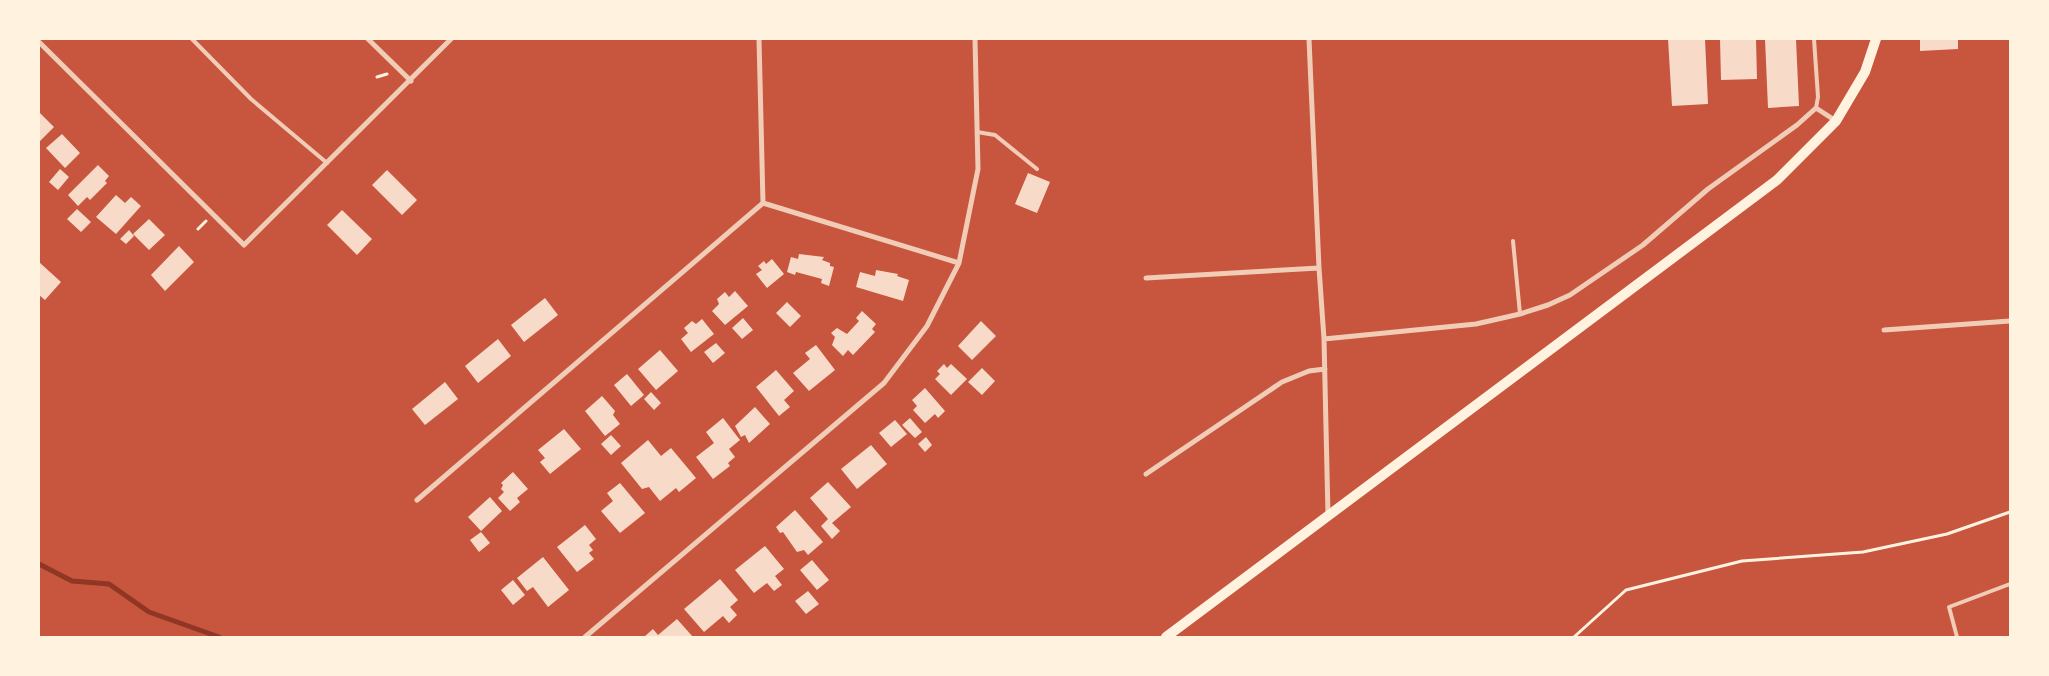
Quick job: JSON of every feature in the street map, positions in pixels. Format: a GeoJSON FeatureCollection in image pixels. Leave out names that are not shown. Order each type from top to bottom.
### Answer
{"type":"FeatureCollection","features":[{"type":"Feature","properties":{"kind":"main road"},"geometry":{"type":"LineString","coordinates":[[1166,637],[1777,180],[1836,121],[1865,72],[1876,39]]}},
{"type":"Feature","properties":{"kind":"street"},"geometry":{"type":"LineString","coordinates":[[368,39],[410,81]]}},
{"type":"Feature","properties":{"kind":"street"},"geometry":{"type":"LineString","coordinates":[[39,42],[244,245],[451,39]]}},
{"type":"Feature","properties":{"kind":"street"},"geometry":{"type":"LineString","coordinates":[[759,39],[763,203]]}},
{"type":"Feature","properties":{"kind":"street"},"geometry":{"type":"LineString","coordinates":[[585,637],[884,383],[927,326],[959,263],[978,169],[975,39]]}},
{"type":"Feature","properties":{"kind":"street"},"geometry":{"type":"LineString","coordinates":[[1309,39],[1319,268],[1326,369],[1328,516]]}},
{"type":"Feature","properties":{"kind":"street"},"geometry":{"type":"LineString","coordinates":[[1324,339],[1476,324],[1520,314],[1548,305],[1570,295],[1643,245],[1708,189],[1798,125],[1816,108],[1836,121]]}},
{"type":"Feature","properties":{"kind":"street"},"geometry":{"type":"LineString","coordinates":[[763,203],[959,263]]}},
{"type":"Feature","properties":{"kind":"street"},"geometry":{"type":"LineString","coordinates":[[417,500],[763,203]]}},
{"type":"Feature","properties":{"kind":"street"},"geometry":{"type":"LineString","coordinates":[[1146,278],[1319,268]]}},
{"type":"Feature","properties":{"kind":"street"},"geometry":{"type":"LineString","coordinates":[[1884,330],[2010,321]]}},
{"type":"Feature","properties":{"kind":"street"},"geometry":{"type":"LineString","coordinates":[[1146,474],[1294,375],[1326,369]]}},
{"type":"Feature","properties":{"kind":"lane"},"geometry":{"type":"LineString","coordinates":[[192,39],[251,99],[328,163]]}},
{"type":"Feature","properties":{"kind":"lane"},"geometry":{"type":"LineString","coordinates":[[1814,39],[1818,97],[1816,108]]}},
{"type":"Feature","properties":{"kind":"lane"},"geometry":{"type":"LineString","coordinates":[[977,132],[995,135],[1037,169]]}},
{"type":"Feature","properties":{"kind":"lane"},"geometry":{"type":"LineString","coordinates":[[1513,241],[1520,314]]}},
{"type":"Feature","properties":{"kind":"lane"},"geometry":{"type":"LineString","coordinates":[[1957,637],[1949,607],[2010,584]]}},
{"type":"Feature","properties":{"kind":"path"},"geometry":{"type":"LineString","coordinates":[[377,77],[387,74]]}},
{"type":"Feature","properties":{"kind":"path"},"geometry":{"type":"LineString","coordinates":[[198,229],[206,221]]}},
{"type":"Feature","properties":{"kind":"path"},"geometry":{"type":"LineString","coordinates":[[1574,637],[1626,590],[1742,561],[1863,552],[1947,534],[2010,512]]}},
{"type":"Feature","properties":{"kind":"building"},"geometry":{"type":"Polygon","coordinates":[[[1668,39],[1705,39],[1708,104],[1672,106],[1668,39]]]}},
{"type":"Feature","properties":{"kind":"building"},"geometry":{"type":"Polygon","coordinates":[[[1720,39],[1756,39],[1757,79],[1721,80],[1720,39]]]}},
{"type":"Feature","properties":{"kind":"building"},"geometry":{"type":"Polygon","coordinates":[[[1765,39],[1796,39],[1799,106],[1768,108],[1765,39]]]}},
{"type":"Feature","properties":{"kind":"building"},"geometry":{"type":"Polygon","coordinates":[[[1920,39],[1958,39],[1958,49],[1920,51],[1920,39]]]}},
{"type":"Feature","properties":{"kind":"building"},"geometry":{"type":"Polygon","coordinates":[[[39,112],[54,127],[39,142],[39,112]]]}},
{"type":"Feature","properties":{"kind":"building"},"geometry":{"type":"Polygon","coordinates":[[[62,134],[80,153],[65,168],[46,148],[62,134]]]}},
{"type":"Feature","properties":{"kind":"building"},"geometry":{"type":"Polygon","coordinates":[[[98,165],[109,176],[105,181],[107,183],[90,200],[87,197],[78,206],[68,195],[98,165]]]}},
{"type":"Feature","properties":{"kind":"building"},"geometry":{"type":"Polygon","coordinates":[[[60,169],[69,177],[58,190],[49,182],[60,169]]]}},
{"type":"Feature","properties":{"kind":"building"},"geometry":{"type":"Polygon","coordinates":[[[387,170],[417,200],[402,215],[372,185],[387,170]]]}},
{"type":"Feature","properties":{"kind":"building"},"geometry":{"type":"Polygon","coordinates":[[[1028,173],[1050,182],[1037,213],[1015,204],[1028,173]]]}},
{"type":"Feature","properties":{"kind":"building"},"geometry":{"type":"Polygon","coordinates":[[[116,195],[125,203],[131,197],[141,206],[116,234],[96,217],[116,195]]]}},
{"type":"Feature","properties":{"kind":"building"},"geometry":{"type":"Polygon","coordinates":[[[77,209],[91,222],[81,232],[67,219],[77,209]]]}},
{"type":"Feature","properties":{"kind":"building"},"geometry":{"type":"Polygon","coordinates":[[[342,210],[372,239],[357,255],[327,225],[342,210]]]}},
{"type":"Feature","properties":{"kind":"building"},"geometry":{"type":"Polygon","coordinates":[[[149,219],[165,235],[149,250],[133,234],[149,219]]]}},
{"type":"Feature","properties":{"kind":"building"},"geometry":{"type":"Polygon","coordinates":[[[129,230],[134,236],[126,244],[120,239],[129,230]]]}},
{"type":"Feature","properties":{"kind":"building"},"geometry":{"type":"Polygon","coordinates":[[[179,246],[194,262],[165,291],[151,275],[179,246]]]}},
{"type":"Feature","properties":{"kind":"building"},"geometry":{"type":"Polygon","coordinates":[[[799,254],[824,257],[822,260],[834,267],[829,286],[821,283],[822,279],[796,272],[795,275],[787,272],[791,257],[798,259],[799,254]]]}},
{"type":"Feature","properties":{"kind":"building"},"geometry":{"type":"Polygon","coordinates":[[[772,259],[784,274],[767,288],[756,274],[762,270],[758,266],[764,261],[766,264],[772,259]]]}},
{"type":"Feature","properties":{"kind":"building"},"geometry":{"type":"Polygon","coordinates":[[[39,262],[61,282],[45,300],[39,295],[39,262]]]}},
{"type":"Feature","properties":{"kind":"building"},"geometry":{"type":"Polygon","coordinates":[[[876,270],[898,274],[897,276],[909,280],[903,301],[856,287],[860,272],[875,276],[876,270]]]}},
{"type":"Feature","properties":{"kind":"building"},"geometry":{"type":"Polygon","coordinates":[[[735,291],[748,306],[725,325],[712,311],[719,304],[717,299],[725,292],[729,297],[735,291]]]}},
{"type":"Feature","properties":{"kind":"building"},"geometry":{"type":"Polygon","coordinates":[[[545,298],[558,315],[524,342],[511,325],[545,298]]]}},
{"type":"Feature","properties":{"kind":"building"},"geometry":{"type":"Polygon","coordinates":[[[787,302],[801,316],[790,327],[776,313],[787,302]]]}},
{"type":"Feature","properties":{"kind":"building"},"geometry":{"type":"Polygon","coordinates":[[[862,311],[876,324],[872,329],[875,332],[853,355],[848,350],[843,356],[832,345],[835,337],[831,333],[837,328],[847,334],[859,321],[856,318],[862,311]]]}},
{"type":"Feature","properties":{"kind":"building"},"geometry":{"type":"Polygon","coordinates":[[[743,318],[753,330],[742,339],[732,328],[743,318]]]}},
{"type":"Feature","properties":{"kind":"building"},"geometry":{"type":"Polygon","coordinates":[[[702,319],[714,334],[691,352],[681,339],[688,333],[684,328],[692,321],[696,324],[702,319]]]}},
{"type":"Feature","properties":{"kind":"building"},"geometry":{"type":"Polygon","coordinates":[[[981,321],[996,336],[972,360],[958,346],[981,321]]]}},
{"type":"Feature","properties":{"kind":"building"},"geometry":{"type":"Polygon","coordinates":[[[498,339],[511,356],[478,383],[465,366],[498,339]]]}},
{"type":"Feature","properties":{"kind":"building"},"geometry":{"type":"Polygon","coordinates":[[[716,343],[725,353],[713,363],[704,352],[716,343]]]}},
{"type":"Feature","properties":{"kind":"building"},"geometry":{"type":"Polygon","coordinates":[[[816,345],[835,370],[809,391],[793,373],[810,359],[805,353],[816,345]]]}},
{"type":"Feature","properties":{"kind":"building"},"geometry":{"type":"Polygon","coordinates":[[[660,350],[678,371],[656,390],[638,369],[660,350]]]}},
{"type":"Feature","properties":{"kind":"building"},"geometry":{"type":"Polygon","coordinates":[[[944,364],[947,368],[951,364],[967,379],[951,395],[935,379],[940,374],[937,371],[944,364]]]}},
{"type":"Feature","properties":{"kind":"building"},"geometry":{"type":"Polygon","coordinates":[[[982,368],[995,381],[982,395],[968,382],[982,368]]]}},
{"type":"Feature","properties":{"kind":"building"},"geometry":{"type":"Polygon","coordinates":[[[776,370],[794,391],[784,400],[790,407],[779,416],[756,387],[776,370]]]}},
{"type":"Feature","properties":{"kind":"building"},"geometry":{"type":"Polygon","coordinates":[[[627,374],[644,395],[631,406],[614,385],[627,374]]]}},
{"type":"Feature","properties":{"kind":"building"},"geometry":{"type":"Polygon","coordinates":[[[445,382],[458,399],[425,425],[412,409],[445,382]]]}},
{"type":"Feature","properties":{"kind":"building"},"geometry":{"type":"Polygon","coordinates":[[[925,388],[945,411],[938,418],[935,414],[925,423],[913,410],[917,406],[912,400],[925,388]]]}},
{"type":"Feature","properties":{"kind":"building"},"geometry":{"type":"Polygon","coordinates":[[[651,392],[661,403],[654,410],[644,399],[651,392]]]}},
{"type":"Feature","properties":{"kind":"building"},"geometry":{"type":"Polygon","coordinates":[[[602,396],[615,411],[613,415],[620,424],[605,436],[585,411],[602,396]]]}},
{"type":"Feature","properties":{"kind":"building"},"geometry":{"type":"Polygon","coordinates":[[[755,407],[770,424],[749,443],[745,435],[741,437],[735,426],[755,407]]]}},
{"type":"Feature","properties":{"kind":"building"},"geometry":{"type":"Polygon","coordinates":[[[723,418],[740,440],[729,449],[735,457],[728,463],[730,466],[713,479],[696,457],[714,443],[706,432],[723,418]]]}},
{"type":"Feature","properties":{"kind":"building"},"geometry":{"type":"Polygon","coordinates":[[[910,418],[922,432],[915,438],[902,425],[910,418]]]}},
{"type":"Feature","properties":{"kind":"building"},"geometry":{"type":"Polygon","coordinates":[[[895,420],[907,434],[891,447],[879,433],[895,420]]]}},
{"type":"Feature","properties":{"kind":"building"},"geometry":{"type":"Polygon","coordinates":[[[564,429],[581,449],[550,474],[540,462],[545,458],[538,450],[564,429]]]}},
{"type":"Feature","properties":{"kind":"building"},"geometry":{"type":"Polygon","coordinates":[[[611,435],[621,446],[611,455],[601,444],[611,435]]]}},
{"type":"Feature","properties":{"kind":"building"},"geometry":{"type":"Polygon","coordinates":[[[926,437],[932,445],[925,452],[918,444],[926,437]]]}},
{"type":"Feature","properties":{"kind":"building"},"geometry":{"type":"Polygon","coordinates":[[[648,440],[661,456],[671,448],[696,478],[679,492],[676,488],[660,501],[649,487],[642,489],[621,463],[648,440]]]}},
{"type":"Feature","properties":{"kind":"building"},"geometry":{"type":"Polygon","coordinates":[[[871,445],[887,464],[857,489],[841,469],[871,445]]]}},
{"type":"Feature","properties":{"kind":"building"},"geometry":{"type":"Polygon","coordinates":[[[513,472],[528,489],[517,498],[520,502],[510,511],[498,498],[504,492],[501,489],[503,485],[501,483],[513,472]]]}},
{"type":"Feature","properties":{"kind":"building"},"geometry":{"type":"Polygon","coordinates":[[[828,482],[851,507],[832,523],[840,531],[832,539],[821,526],[828,519],[810,498],[828,482]]]}},
{"type":"Feature","properties":{"kind":"building"},"geometry":{"type":"Polygon","coordinates":[[[620,483],[645,513],[620,533],[601,511],[613,501],[607,493],[620,483]]]}},
{"type":"Feature","properties":{"kind":"building"},"geometry":{"type":"Polygon","coordinates":[[[490,497],[502,511],[481,531],[468,517],[490,497]]]}},
{"type":"Feature","properties":{"kind":"building"},"geometry":{"type":"Polygon","coordinates":[[[795,510],[823,542],[808,555],[804,550],[797,552],[783,532],[780,533],[776,527],[795,510]]]}},
{"type":"Feature","properties":{"kind":"building"},"geometry":{"type":"Polygon","coordinates":[[[585,525],[596,539],[589,545],[593,550],[589,553],[594,559],[577,572],[557,547],[585,525]]]}},
{"type":"Feature","properties":{"kind":"building"},"geometry":{"type":"Polygon","coordinates":[[[481,532],[490,543],[479,552],[470,540],[481,532]]]}},
{"type":"Feature","properties":{"kind":"building"},"geometry":{"type":"Polygon","coordinates":[[[765,546],[784,569],[775,576],[782,585],[774,591],[767,583],[754,593],[735,570],[765,546]]]}},
{"type":"Feature","properties":{"kind":"building"},"geometry":{"type":"Polygon","coordinates":[[[543,557],[569,590],[548,607],[533,587],[527,591],[517,578],[543,557]]]}},
{"type":"Feature","properties":{"kind":"building"},"geometry":{"type":"Polygon","coordinates":[[[812,560],[829,580],[817,590],[800,570],[812,560]]]}},
{"type":"Feature","properties":{"kind":"building"},"geometry":{"type":"Polygon","coordinates":[[[720,579],[738,600],[730,607],[737,615],[729,623],[723,616],[704,632],[684,609],[720,579]]]}},
{"type":"Feature","properties":{"kind":"building"},"geometry":{"type":"Polygon","coordinates":[[[513,580],[525,595],[513,605],[501,590],[513,580]]]}},
{"type":"Feature","properties":{"kind":"building"},"geometry":{"type":"Polygon","coordinates":[[[808,591],[819,604],[806,614],[795,601],[808,591]]]}},
{"type":"Feature","properties":{"kind":"building"},"geometry":{"type":"Polygon","coordinates":[[[677,619],[693,637],[644,637],[653,629],[658,635],[677,619]]]}},
{"type":"Feature","properties":{"kind":"waterway"},"geometry":{"type":"LineString","coordinates":[[39,564],[72,581],[109,584],[149,612],[219,637]]}}]}
